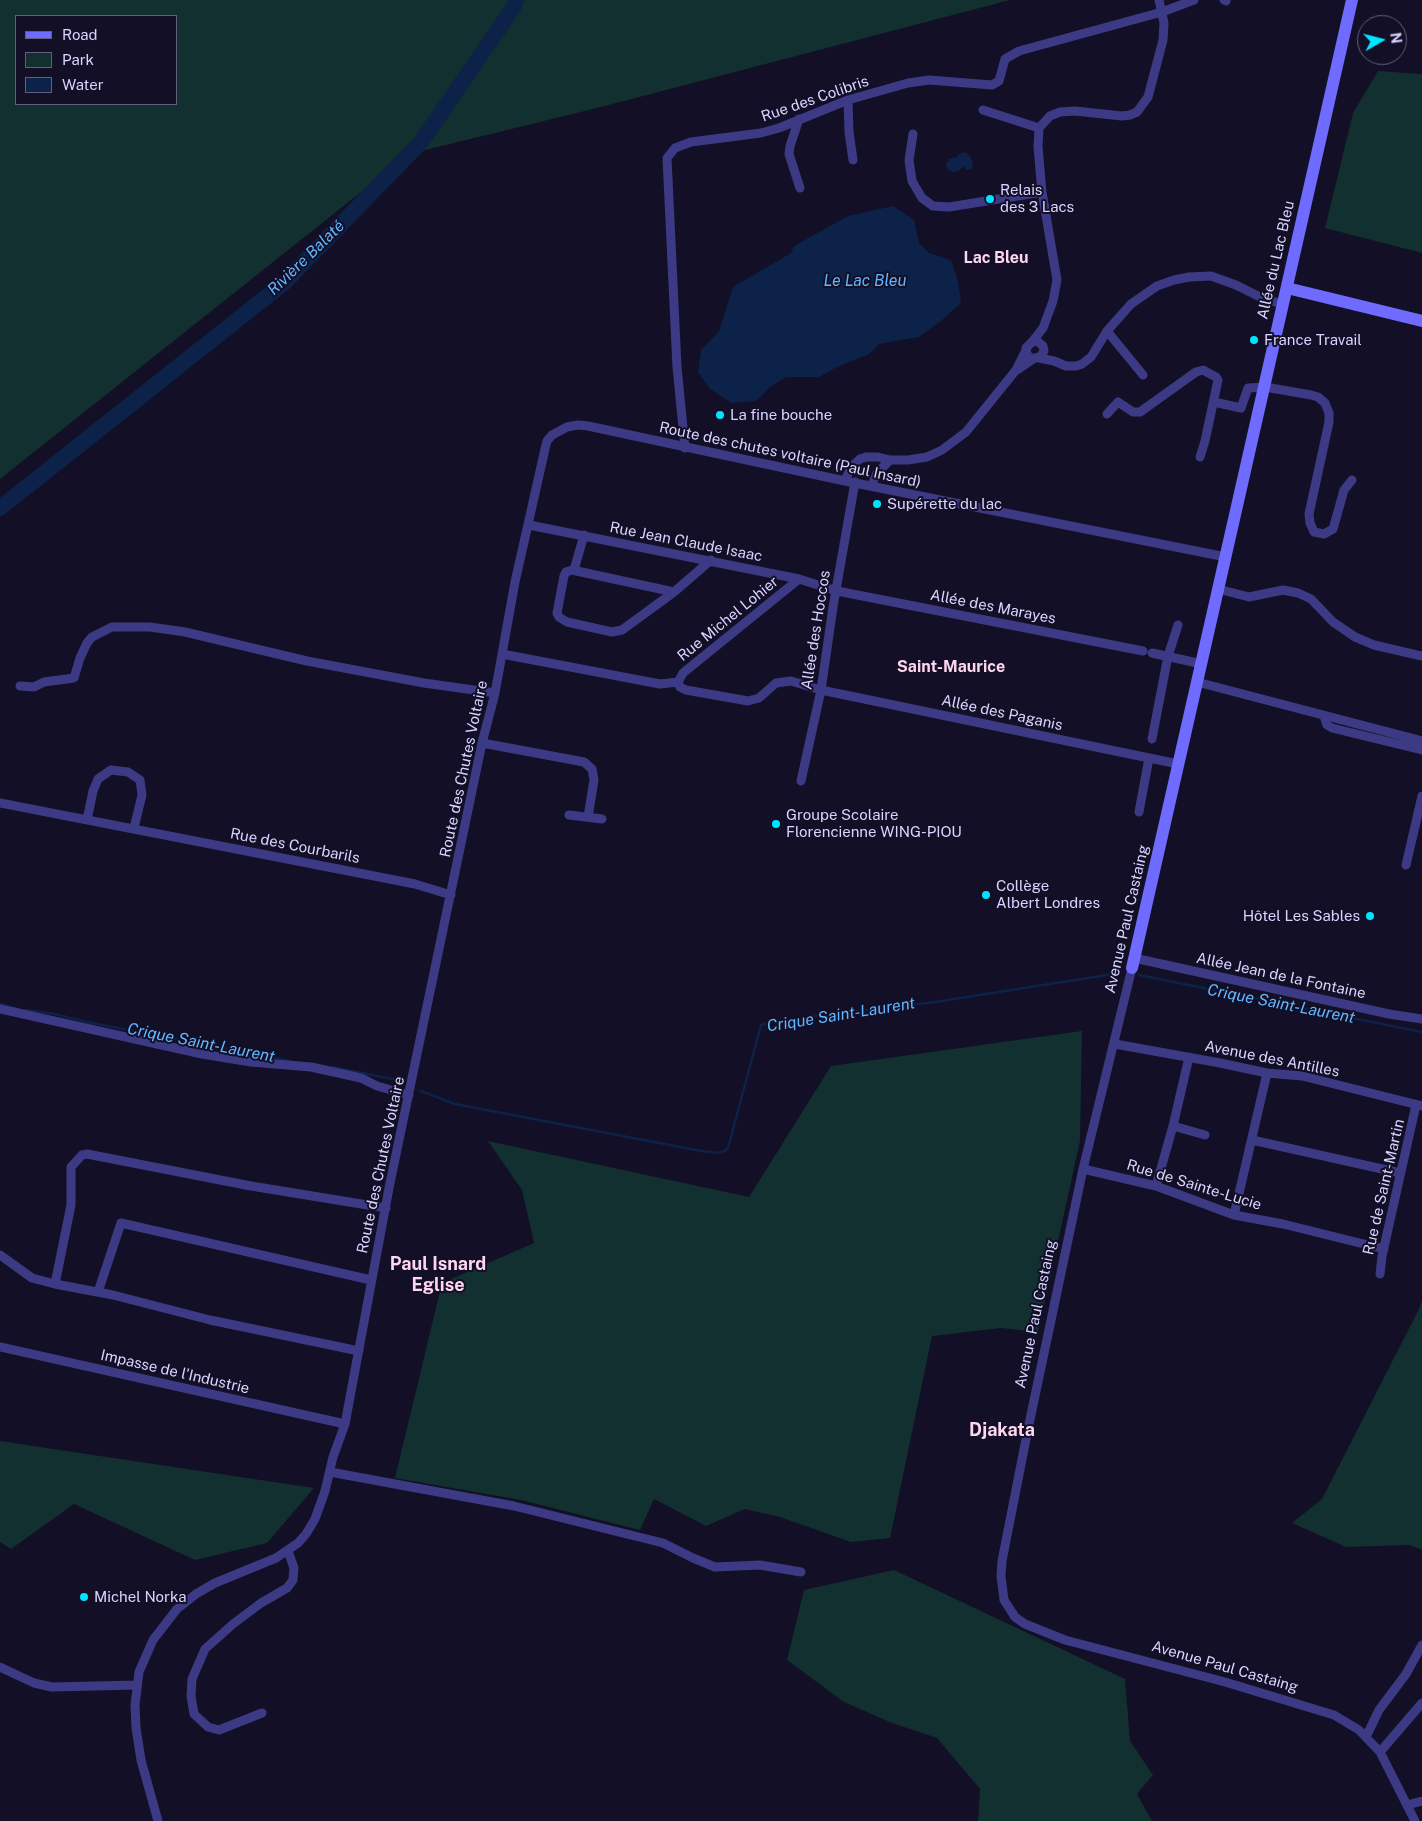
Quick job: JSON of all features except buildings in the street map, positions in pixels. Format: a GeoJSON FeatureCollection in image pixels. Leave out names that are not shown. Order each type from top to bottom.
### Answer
{"type":"FeatureCollection","features":[{"type":"Feature","properties":{"kind":"street"},"geometry":{"type":"LineString","coordinates":[[845,481],[850,467],[860,459],[878,457],[890,460],[908,460],[927,457],[942,450],[966,432],[1016,370],[1028,345],[1042,328],[1053,301],[1057,280],[1042,192],[1038,147],[1039,128],[1050,116],[1060,112],[1075,111],[1122,116],[1137,112],[1148,97],[1164,40],[1165,31],[1159,0]]}},
{"type":"Feature","properties":{"kind":"street"},"geometry":{"type":"LineString","coordinates":[[1162,12],[1194,0]]}},
{"type":"Feature","properties":{"kind":"street","name":"Allée du Lac Bleu"},"geometry":{"type":"LineString","coordinates":[[1226,557],[1352,0]]}},
{"type":"Feature","properties":{"kind":"street","name":"Rue des Colibris"},"geometry":{"type":"LineString","coordinates":[[685,448],[677,367],[667,158],[675,148],[682,144],[761,133],[848,100],[920,81],[992,85],[999,81],[1005,60],[1014,53],[1162,12]]}},
{"type":"Feature","properties":{"kind":"street"},"geometry":{"type":"LineString","coordinates":[[848,100],[849,132],[853,160]]}},
{"type":"Feature","properties":{"kind":"street"},"geometry":{"type":"LineString","coordinates":[[983,110],[1039,128]]}},
{"type":"Feature","properties":{"kind":"street"},"geometry":{"type":"LineString","coordinates":[[799,119],[789,154],[800,188]]}},
{"type":"Feature","properties":{"kind":"street"},"geometry":{"type":"LineString","coordinates":[[913,134],[909,160],[912,181],[922,198],[933,206],[949,207],[1042,192]]}},
{"type":"Feature","properties":{"kind":"street"},"geometry":{"type":"LineString","coordinates":[[1026,350],[1027,355],[1036,358],[1071,366],[1082,364],[1091,357],[1107,331],[1131,304],[1143,294],[1157,286],[1189,277],[1212,276],[1264,299],[1283,304]]}},
{"type":"Feature","properties":{"kind":"street"},"geometry":{"type":"LineString","coordinates":[[1286,288],[1422,321]]}},
{"type":"Feature","properties":{"kind":"street"},"geometry":{"type":"LineString","coordinates":[[1016,370],[1043,354],[1042,328]]}},
{"type":"Feature","properties":{"kind":"street"},"geometry":{"type":"LineString","coordinates":[[1107,331],[1143,375]]}},
{"type":"Feature","properties":{"kind":"street"},"geometry":{"type":"LineString","coordinates":[[1032,342],[1039,342],[1054,361]]}},
{"type":"Feature","properties":{"kind":"street"},"geometry":{"type":"LineString","coordinates":[[1107,414],[1118,402],[1133,412],[1140,412],[1196,372],[1203,370],[1218,380],[1206,441],[1200,457]]}},
{"type":"Feature","properties":{"kind":"street"},"geometry":{"type":"LineString","coordinates":[[1214,402],[1242,408],[1248,388],[1265,387],[1318,397],[1325,403],[1328,408],[1329,422],[1309,514],[1314,532],[1324,534],[1333,529],[1344,490],[1352,480]]}},
{"type":"Feature","properties":{"kind":"street","name":"Route des chutes voltaire (Paul Insard)"},"geometry":{"type":"LineString","coordinates":[[556,432],[567,427],[588,426],[845,481],[1226,557]]}},
{"type":"Feature","properties":{"kind":"street","name":"Route des Chutes Voltaire"},"geometry":{"type":"LineString","coordinates":[[158,1821],[141,1760],[136,1728],[136,1684],[143,1660],[153,1640],[177,1609],[196,1594],[215,1583],[276,1558],[288,1551],[306,1534],[315,1519],[326,1491],[333,1457],[344,1424],[409,1095],[482,742],[495,693],[515,582],[545,449],[548,441],[556,432]]}},
{"type":"Feature","properties":{"kind":"street"},"geometry":{"type":"LineString","coordinates":[[872,486],[878,473],[890,460]]}},
{"type":"Feature","properties":{"kind":"street","name":"Allée des Hoccos"},"geometry":{"type":"LineString","coordinates":[[801,781],[821,690],[855,482]]}},
{"type":"Feature","properties":{"kind":"street","name":"Rue Jean Claude Isaac"},"geometry":{"type":"LineString","coordinates":[[529,525],[711,560],[799,579],[837,591]]}},
{"type":"Feature","properties":{"kind":"street"},"geometry":{"type":"LineString","coordinates":[[574,570],[584,535]]}},
{"type":"Feature","properties":{"kind":"street","name":"Avenue Paul Castaing"},"geometry":{"type":"LineString","coordinates":[[1226,557],[1115,1044],[1083,1169],[1055,1297],[1005,1544],[1001,1576],[1004,1600],[1016,1617],[1025,1624],[1049,1635],[1225,1682],[1334,1716],[1349,1723],[1380,1752],[1415,1821]]}},
{"type":"Feature","properties":{"kind":"street"},"geometry":{"type":"LineString","coordinates":[[674,592],[574,570],[568,571],[564,576],[557,610],[558,615],[567,622],[612,632],[622,630],[674,592],[711,560]]}},
{"type":"Feature","properties":{"kind":"street","name":"Rue Michel Lohier"},"geometry":{"type":"LineString","coordinates":[[678,682],[683,673],[799,579]]}},
{"type":"Feature","properties":{"kind":"street"},"geometry":{"type":"LineString","coordinates":[[1218,589],[1249,597],[1283,590],[1298,593],[1311,599],[1339,627],[1355,637],[1374,644],[1422,656]]}},
{"type":"Feature","properties":{"kind":"street","name":"Allée des Marayes"},"geometry":{"type":"LineString","coordinates":[[837,591],[1202,664]]}},
{"type":"Feature","properties":{"kind":"street"},"geometry":{"type":"LineString","coordinates":[[1152,739],[1168,656],[1178,625]]}},
{"type":"Feature","properties":{"kind":"street"},"geometry":{"type":"LineString","coordinates":[[20,686],[34,687],[44,682],[74,678],[80,658],[92,636],[112,627],[150,627],[185,632],[306,661],[424,683],[495,693]]}},
{"type":"Feature","properties":{"kind":"street"},"geometry":{"type":"LineString","coordinates":[[502,654],[660,684],[678,682]]}},
{"type":"Feature","properties":{"kind":"street","name":"Allée des Paganis"},"geometry":{"type":"LineString","coordinates":[[678,682],[680,687],[686,690],[748,701],[760,698],[776,684],[784,682],[796,683],[821,690],[1178,764]]}},
{"type":"Feature","properties":{"kind":"street"},"geometry":{"type":"LineString","coordinates":[[1197,682],[1422,741]]}},
{"type":"Feature","properties":{"kind":"street"},"geometry":{"type":"LineString","coordinates":[[1324,716],[1327,725],[1332,728],[1422,750]]}},
{"type":"Feature","properties":{"kind":"street"},"geometry":{"type":"LineString","coordinates":[[482,742],[584,762],[592,769],[594,780],[588,817]]}},
{"type":"Feature","properties":{"kind":"street"},"geometry":{"type":"LineString","coordinates":[[1139,812],[1150,758]]}},
{"type":"Feature","properties":{"kind":"street"},"geometry":{"type":"LineString","coordinates":[[87,820],[93,791],[98,778],[112,770],[128,772],[140,780],[142,795],[134,828]]}},
{"type":"Feature","properties":{"kind":"street"},"geometry":{"type":"LineString","coordinates":[[1406,865],[1422,796]]}},
{"type":"Feature","properties":{"kind":"street","name":"Rue des Courbarils"},"geometry":{"type":"LineString","coordinates":[[0,803],[416,884],[451,895]]}},
{"type":"Feature","properties":{"kind":"street"},"geometry":{"type":"LineString","coordinates":[[569,815],[602,819]]}},
{"type":"Feature","properties":{"kind":"street","name":"Allée Jean de la Fontaine"},"geometry":{"type":"LineString","coordinates":[[1133,963],[1422,1019]]}},
{"type":"Feature","properties":{"kind":"street"},"geometry":{"type":"LineString","coordinates":[[0,1009],[202,1054],[251,1062],[311,1067],[361,1078],[377,1086],[409,1095]]}},
{"type":"Feature","properties":{"kind":"street","name":"Avenue des Antilles"},"geometry":{"type":"LineString","coordinates":[[1115,1044],[1267,1073],[1302,1076],[1419,1106]]}},
{"type":"Feature","properties":{"kind":"street"},"geometry":{"type":"LineString","coordinates":[[1156,1186],[1173,1126],[1189,1057]]}},
{"type":"Feature","properties":{"kind":"street"},"geometry":{"type":"LineString","coordinates":[[1234,1215],[1267,1073]]}},
{"type":"Feature","properties":{"kind":"street","name":"Rue de Saint-Martin"},"geometry":{"type":"LineString","coordinates":[[1380,1274],[1400,1173],[1419,1106]]}},
{"type":"Feature","properties":{"kind":"street"},"geometry":{"type":"LineString","coordinates":[[1173,1126],[1205,1135]]}},
{"type":"Feature","properties":{"kind":"street"},"geometry":{"type":"LineString","coordinates":[[1252,1140],[1400,1173]]}},
{"type":"Feature","properties":{"kind":"street"},"geometry":{"type":"LineString","coordinates":[[55,1284],[71,1205],[71,1167],[82,1155],[87,1154],[251,1186],[386,1208]]}},
{"type":"Feature","properties":{"kind":"street","name":"Rue de Sainte-Lucie"},"geometry":{"type":"LineString","coordinates":[[1083,1169],[1156,1186],[1234,1215],[1284,1224],[1384,1250]]}},
{"type":"Feature","properties":{"kind":"street"},"geometry":{"type":"LineString","coordinates":[[98,1292],[121,1223],[372,1280]]}},
{"type":"Feature","properties":{"kind":"street"},"geometry":{"type":"LineString","coordinates":[[0,1256],[32,1278],[98,1292],[210,1320],[359,1351]]}},
{"type":"Feature","properties":{"kind":"street","name":"Impasse de l'Industrie"},"geometry":{"type":"LineString","coordinates":[[0,1347],[344,1424]]}},
{"type":"Feature","properties":{"kind":"street"},"geometry":{"type":"LineString","coordinates":[[330,1472],[514,1506],[663,1543],[715,1567],[724,1565],[760,1565],[801,1572]]}},
{"type":"Feature","properties":{"kind":"street"},"geometry":{"type":"LineString","coordinates":[[262,1713],[219,1730],[208,1727],[194,1714],[191,1696],[192,1679],[205,1648],[261,1603],[287,1588],[293,1580],[294,1568],[288,1551]]}},
{"type":"Feature","properties":{"kind":"street"},"geometry":{"type":"LineString","coordinates":[[1366,1737],[1379,1710],[1406,1674],[1422,1645]]}},
{"type":"Feature","properties":{"kind":"street"},"geometry":{"type":"LineString","coordinates":[[0,1667],[34,1684],[52,1687],[136,1684]]}},
{"type":"Feature","properties":{"kind":"street"},"geometry":{"type":"LineString","coordinates":[[1380,1752],[1421,1707]]}},
{"type":"Feature","properties":{"kind":"street"},"geometry":{"type":"LineString","coordinates":[[1407,1805],[1422,1801]]}},
{"type":"Feature","properties":{"kind":"green space"},"geometry":{"type":"Polygon","coordinates":[[[0,0],[1010,0],[601,107],[409,154],[0,479],[0,0]]]}},
{"type":"Feature","properties":{"kind":"green space"},"geometry":{"type":"Polygon","coordinates":[[[1378,71],[1422,74],[1422,253],[1325,228],[1353,113],[1378,71]]]}},
{"type":"Feature","properties":{"kind":"green space"},"geometry":{"type":"Polygon","coordinates":[[[1082,1031],[1080,1141],[1038,1332],[1001,1328],[932,1336],[890,1538],[851,1542],[780,1517],[745,1509],[706,1526],[654,1499],[640,1530],[521,1500],[395,1478],[442,1283],[534,1243],[522,1190],[488,1141],[749,1197],[831,1066],[1082,1031]]]}},
{"type":"Feature","properties":{"kind":"green space"},"geometry":{"type":"Polygon","coordinates":[[[1422,1300],[1422,1550],[1410,1545],[1346,1547],[1292,1523],[1322,1499],[1422,1300]]]}},
{"type":"Feature","properties":{"kind":"green space"},"geometry":{"type":"Polygon","coordinates":[[[0,1441],[314,1488],[267,1543],[195,1560],[74,1504],[11,1549],[0,1542],[0,1441]]]}},
{"type":"Feature","properties":{"kind":"green space"},"geometry":{"type":"Polygon","coordinates":[[[894,1570],[1125,1679],[1130,1741],[1153,1775],[1137,1794],[1152,1821],[978,1821],[980,1789],[937,1738],[892,1723],[844,1702],[787,1660],[804,1590],[894,1570]]]}},
{"type":"Feature","properties":{"kind":"water"},"geometry":{"type":"Polygon","coordinates":[[[965,152],[973,163],[972,169],[967,170],[963,166],[955,172],[949,171],[946,165],[949,159],[965,152]]]}},
{"type":"Feature","properties":{"kind":"water","name":"Le Lac Bleu"},"geometry":{"type":"Polygon","coordinates":[[[893,206],[914,220],[919,243],[929,253],[951,260],[958,281],[961,303],[919,337],[879,344],[869,354],[819,377],[786,377],[770,387],[756,401],[732,403],[710,389],[698,372],[701,350],[719,331],[733,287],[791,253],[794,246],[848,216],[893,206]]]}},
{"type":"Feature","properties":{"kind":"waterway","name":"Rivière Balaté"},"geometry":{"type":"LineString","coordinates":[[0,508],[285,282],[421,142],[513,8],[516,0]]}},
{"type":"Feature","properties":{"kind":"waterway","name":"Crique Saint-Laurent"},"geometry":{"type":"LineString","coordinates":[[421,1091],[455,1104],[719,1153],[728,1148],[761,1025],[808,1017],[935,1002],[1120,973]]}},
{"type":"Feature","properties":{"kind":"waterway","name":"Crique Saint-Laurent"},"geometry":{"type":"LineString","coordinates":[[1139,975],[1422,1032]]}},
{"type":"Feature","properties":{"kind":"waterway","name":"Crique Saint-Laurent"},"geometry":{"type":"LineString","coordinates":[[0,1004],[18,1009]]}},
{"type":"Feature","properties":{"kind":"waterway","name":"Crique Saint-Laurent"},"geometry":{"type":"LineString","coordinates":[[26,1010],[55,1014],[87,1022],[290,1061]]}},
{"type":"Feature","properties":{"kind":"waterway","name":"Crique Saint-Laurent"},"geometry":{"type":"LineString","coordinates":[[333,1067],[402,1081]]}},
{"type":"Feature","properties":{"kind":"place","name":"Relais des 3 Lacs"},"geometry":{"type":"Point","coordinates":[990,199]}},
{"type":"Feature","properties":{"kind":"place","name":"France Travail"},"geometry":{"type":"Point","coordinates":[1254,340]}},
{"type":"Feature","properties":{"kind":"place","name":"La fine bouche"},"geometry":{"type":"Point","coordinates":[720,415]}},
{"type":"Feature","properties":{"kind":"place","name":"Supérette du lac"},"geometry":{"type":"Point","coordinates":[877,504]}},
{"type":"Feature","properties":{"kind":"place","name":"Groupe Scolaire Florencienne WING-PIOU"},"geometry":{"type":"Point","coordinates":[776,824]}},
{"type":"Feature","properties":{"kind":"place","name":"Collège Albert Londres"},"geometry":{"type":"Point","coordinates":[986,895]}},
{"type":"Feature","properties":{"kind":"place","name":"Hôtel Les Sables"},"geometry":{"type":"Point","coordinates":[1370,916]}},
{"type":"Feature","properties":{"kind":"place","name":"Michel Norka"},"geometry":{"type":"Point","coordinates":[84,1597]}},
{"type":"Feature","properties":{"kind":"district","name":"Lac Bleu"},"geometry":{"type":"Point","coordinates":[996,258]}},
{"type":"Feature","properties":{"kind":"district","name":"Saint-Maurice"},"geometry":{"type":"Point","coordinates":[951,667]}},
{"type":"Feature","properties":{"kind":"district","name":"Paul Isnard Eglise"},"geometry":{"type":"Point","coordinates":[438,1274]}},
{"type":"Feature","properties":{"kind":"district","name":"Djakata"},"geometry":{"type":"Point","coordinates":[1002,1430]}}]}
